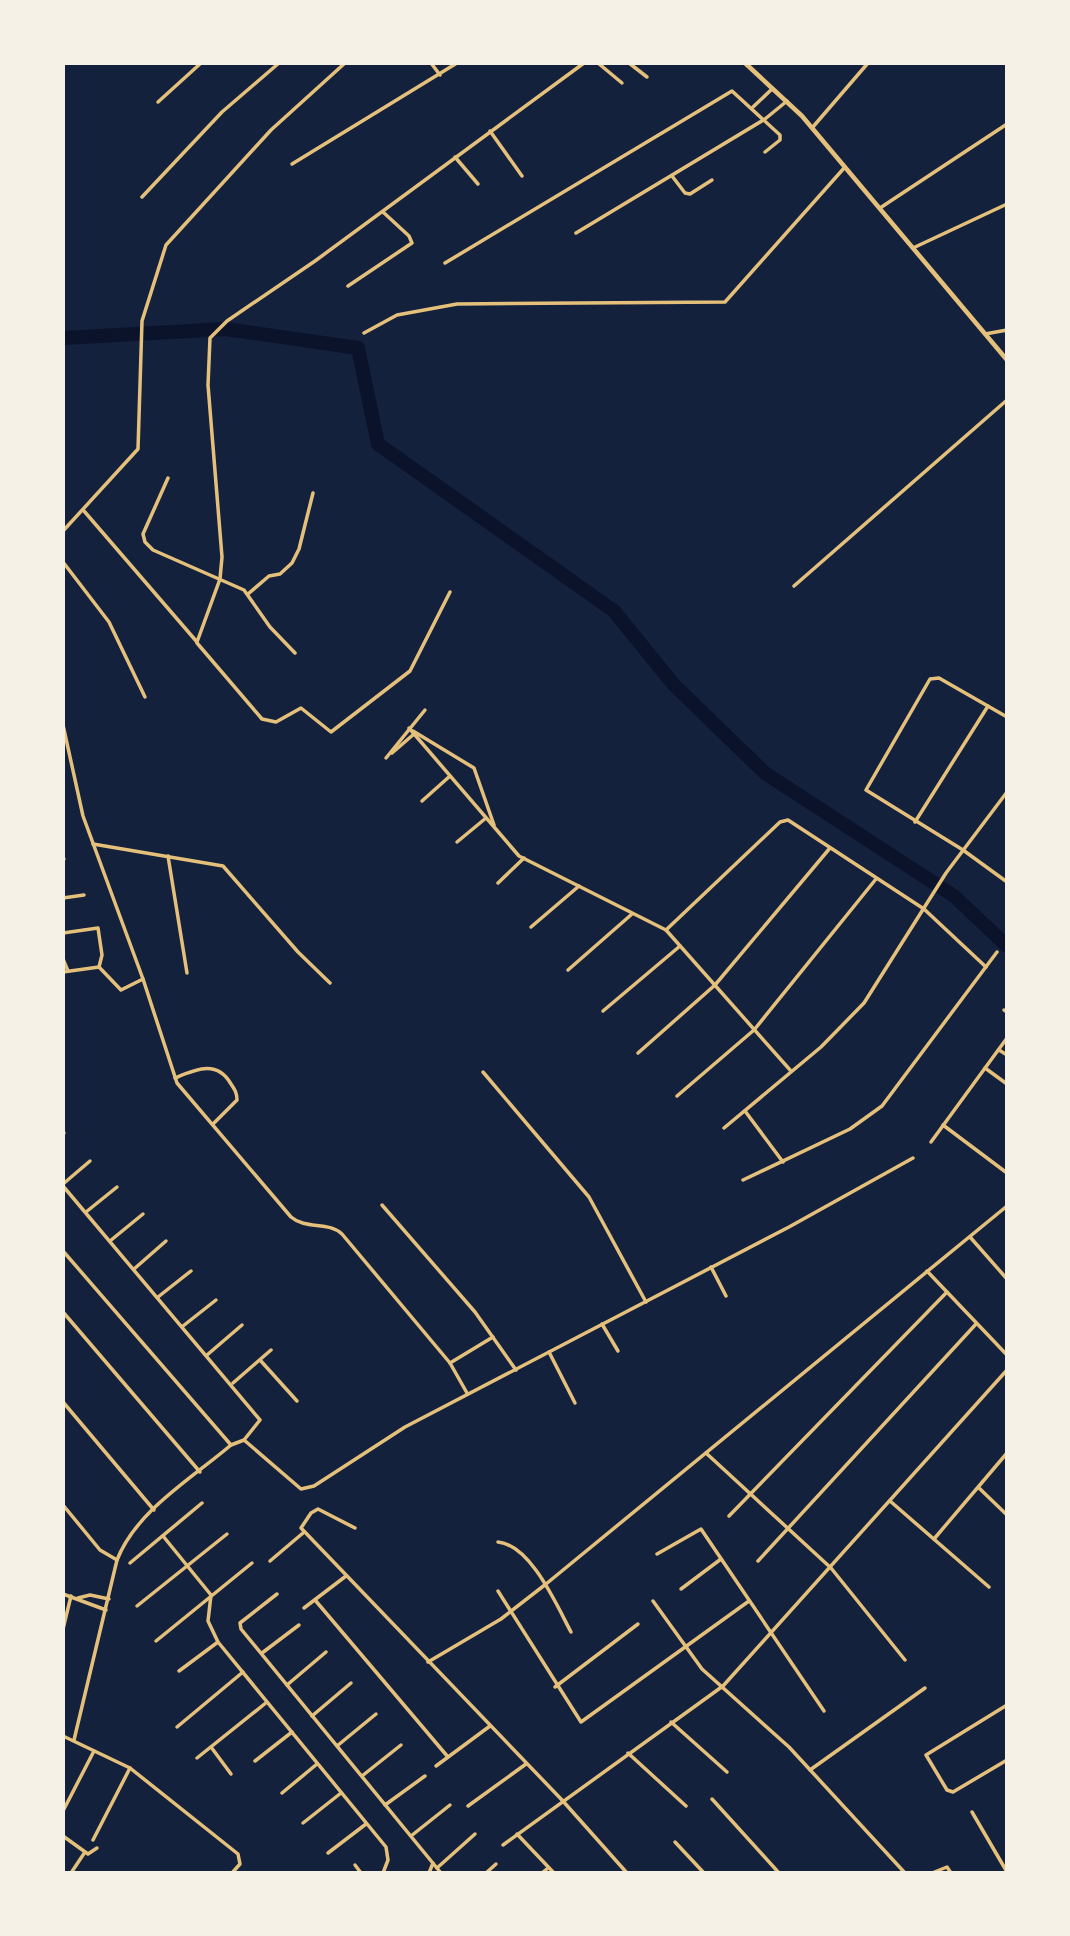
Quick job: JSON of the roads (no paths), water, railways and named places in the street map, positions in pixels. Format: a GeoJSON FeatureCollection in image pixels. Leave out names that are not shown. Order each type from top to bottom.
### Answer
{"type":"FeatureCollection","features":[{"type":"Feature","properties":{"kind":"street"},"geometry":{"type":"LineString","coordinates":[[158,102],[201,63]]}},
{"type":"Feature","properties":{"kind":"street"},"geometry":{"type":"LineString","coordinates":[[142,197],[222,113],[279,63]]}},
{"type":"Feature","properties":{"kind":"street"},"geometry":{"type":"LineString","coordinates":[[63,531],[138,449],[139,339],[142,321],[170,237],[271,130],[345,63]]}},
{"type":"Feature","properties":{"kind":"street"},"geometry":{"type":"LineString","coordinates":[[431,63],[440,75]]}},
{"type":"Feature","properties":{"kind":"street"},"geometry":{"type":"LineString","coordinates":[[292,164],[457,63]]}},
{"type":"Feature","properties":{"kind":"street"},"geometry":{"type":"LineString","coordinates":[[197,642],[220,579],[222,545],[208,385],[208,342],[213,333],[584,63]]}},
{"type":"Feature","properties":{"kind":"street"},"geometry":{"type":"LineString","coordinates":[[598,63],[622,83]]}},
{"type":"Feature","properties":{"kind":"street"},"geometry":{"type":"LineString","coordinates":[[629,63],[647,76]]}},
{"type":"Feature","properties":{"kind":"street"},"geometry":{"type":"LineString","coordinates":[[746,63],[812,128],[1007,360]]}},
{"type":"Feature","properties":{"kind":"street"},"geometry":{"type":"LineString","coordinates":[[812,128],[868,63]]}},
{"type":"Feature","properties":{"kind":"street"},"geometry":{"type":"LineString","coordinates":[[753,107],[774,88]]}},
{"type":"Feature","properties":{"kind":"street"},"geometry":{"type":"LineString","coordinates":[[445,263],[726,93],[737,92],[780,135],[780,140],[765,152]]}},
{"type":"Feature","properties":{"kind":"street"},"geometry":{"type":"LineString","coordinates":[[576,233],[765,119],[787,101]]}},
{"type":"Feature","properties":{"kind":"street"},"geometry":{"type":"LineString","coordinates":[[879,209],[1007,124]]}},
{"type":"Feature","properties":{"kind":"street"},"geometry":{"type":"LineString","coordinates":[[490,131],[522,176]]}},
{"type":"Feature","properties":{"kind":"street"},"geometry":{"type":"LineString","coordinates":[[456,156],[478,184]]}},
{"type":"Feature","properties":{"kind":"street"},"geometry":{"type":"LineString","coordinates":[[364,333],[397,315],[457,304],[725,302],[845,167]]}},
{"type":"Feature","properties":{"kind":"street"},"geometry":{"type":"LineString","coordinates":[[672,176],[685,193],[690,194],[712,180]]}},
{"type":"Feature","properties":{"kind":"street"},"geometry":{"type":"LineString","coordinates":[[913,248],[1007,204]]}},
{"type":"Feature","properties":{"kind":"street"},"geometry":{"type":"LineString","coordinates":[[348,286],[412,243],[409,236],[383,211]]}},
{"type":"Feature","properties":{"kind":"street"},"geometry":{"type":"LineString","coordinates":[[985,334],[1007,330]]}},
{"type":"Feature","properties":{"kind":"street"},"geometry":{"type":"LineString","coordinates":[[794,586],[1007,400]]}},
{"type":"Feature","properties":{"kind":"street"},"geometry":{"type":"LineString","coordinates":[[168,478],[143,538],[153,550],[248,594],[270,627],[295,653]]}},
{"type":"Feature","properties":{"kind":"street"},"geometry":{"type":"LineString","coordinates":[[248,594],[270,576],[282,573],[292,563],[313,493]]}},
{"type":"Feature","properties":{"kind":"street"},"geometry":{"type":"LineString","coordinates":[[84,511],[262,719],[276,722],[301,708],[331,732],[410,671],[450,592]]}},
{"type":"Feature","properties":{"kind":"street"},"geometry":{"type":"LineString","coordinates":[[63,562],[108,622],[145,697]]}},
{"type":"Feature","properties":{"kind":"street"},"geometry":{"type":"LineString","coordinates":[[1007,717],[939,678],[930,679],[866,788],[867,793],[963,850],[1007,882]]}},
{"type":"Feature","properties":{"kind":"street"},"geometry":{"type":"LineString","coordinates":[[915,822],[989,706]]}},
{"type":"Feature","properties":{"kind":"street"},"geometry":{"type":"LineString","coordinates":[[414,734],[386,758],[425,710]]}},
{"type":"Feature","properties":{"kind":"street"},"geometry":{"type":"LineString","coordinates":[[63,725],[83,816],[143,979],[175,1078],[291,1217],[305,1225],[333,1228],[342,1234],[450,1363],[467,1394]]}},
{"type":"Feature","properties":{"kind":"street"},"geometry":{"type":"LineString","coordinates":[[409,728],[524,858],[666,930],[791,1071]]}},
{"type":"Feature","properties":{"kind":"street"},"geometry":{"type":"LineString","coordinates":[[409,728],[474,768],[495,828]]}},
{"type":"Feature","properties":{"kind":"street"},"geometry":{"type":"LineString","coordinates":[[422,801],[450,776]]}},
{"type":"Feature","properties":{"kind":"street"},"geometry":{"type":"LineString","coordinates":[[724,1128],[821,1047],[864,1003],[946,873],[1007,792]]}},
{"type":"Feature","properties":{"kind":"street"},"geometry":{"type":"LineString","coordinates":[[457,842],[486,818]]}},
{"type":"Feature","properties":{"kind":"street"},"geometry":{"type":"LineString","coordinates":[[666,930],[784,820],[924,909],[986,967]]}},
{"type":"Feature","properties":{"kind":"street"},"geometry":{"type":"LineString","coordinates":[[93,844],[223,866],[298,951],[331,983]]}},
{"type":"Feature","properties":{"kind":"street"},"geometry":{"type":"LineString","coordinates":[[639,1053],[715,985],[830,848]]}},
{"type":"Feature","properties":{"kind":"street"},"geometry":{"type":"LineString","coordinates":[[168,856],[187,973]]}},
{"type":"Feature","properties":{"kind":"street"},"geometry":{"type":"LineString","coordinates":[[498,883],[524,858]]}},
{"type":"Feature","properties":{"kind":"street"},"geometry":{"type":"LineString","coordinates":[[677,1096],[754,1030],[877,879]]}},
{"type":"Feature","properties":{"kind":"street"},"geometry":{"type":"LineString","coordinates":[[531,927],[579,886]]}},
{"type":"Feature","properties":{"kind":"street"},"geometry":{"type":"LineString","coordinates":[[63,898],[84,895]]}},
{"type":"Feature","properties":{"kind":"street"},"geometry":{"type":"LineString","coordinates":[[568,970],[633,914]]}},
{"type":"Feature","properties":{"kind":"street"},"geometry":{"type":"LineString","coordinates":[[63,933],[98,928],[102,955],[99,967]]}},
{"type":"Feature","properties":{"kind":"street"},"geometry":{"type":"LineString","coordinates":[[603,1011],[680,946]]}},
{"type":"Feature","properties":{"kind":"street"},"geometry":{"type":"LineString","coordinates":[[743,1180],[850,1129],[882,1106],[997,953]]}},
{"type":"Feature","properties":{"kind":"street"},"geometry":{"type":"LineString","coordinates":[[63,958],[65,971],[99,967]]}},
{"type":"Feature","properties":{"kind":"street"},"geometry":{"type":"LineString","coordinates":[[99,967],[121,990],[143,979]]}},
{"type":"Feature","properties":{"kind":"street"},"geometry":{"type":"LineString","coordinates":[[931,1142],[1007,1038]]}},
{"type":"Feature","properties":{"kind":"street"},"geometry":{"type":"LineString","coordinates":[[999,1050],[1007,1055]]}},
{"type":"Feature","properties":{"kind":"street"},"geometry":{"type":"LineString","coordinates":[[985,1068],[1007,1084]]}},
{"type":"Feature","properties":{"kind":"street"},"geometry":{"type":"LineString","coordinates":[[175,1078],[199,1069],[217,1069],[225,1073],[237,1094],[237,1100],[213,1125]]}},
{"type":"Feature","properties":{"kind":"street"},"geometry":{"type":"LineString","coordinates":[[483,1072],[589,1197],[646,1302]]}},
{"type":"Feature","properties":{"kind":"street"},"geometry":{"type":"LineString","coordinates":[[745,1111],[783,1162]]}},
{"type":"Feature","properties":{"kind":"street"},"geometry":{"type":"LineString","coordinates":[[943,1125],[1007,1172]]}},
{"type":"Feature","properties":{"kind":"street"},"geometry":{"type":"LineString","coordinates":[[244,1440],[296,1486],[301,1489],[308,1488],[405,1427],[646,1302],[913,1158]]}},
{"type":"Feature","properties":{"kind":"street"},"geometry":{"type":"LineString","coordinates":[[74,1740],[117,1560],[125,1539],[154,1510],[231,1446],[244,1440],[260,1420],[63,1185],[90,1161]]}},
{"type":"Feature","properties":{"kind":"street"},"geometry":{"type":"LineString","coordinates":[[86,1213],[117,1187]]}},
{"type":"Feature","properties":{"kind":"street"},"geometry":{"type":"LineString","coordinates":[[382,1205],[494,1337],[516,1370]]}},
{"type":"Feature","properties":{"kind":"street"},"geometry":{"type":"LineString","coordinates":[[428,1662],[510,1612],[546,1584],[1007,1206]]}},
{"type":"Feature","properties":{"kind":"street"},"geometry":{"type":"LineString","coordinates":[[110,1241],[144,1214]]}},
{"type":"Feature","properties":{"kind":"street"},"geometry":{"type":"LineString","coordinates":[[970,1237],[1007,1279]]}},
{"type":"Feature","properties":{"kind":"street"},"geometry":{"type":"LineString","coordinates":[[134,1269],[166,1241]]}},
{"type":"Feature","properties":{"kind":"street"},"geometry":{"type":"LineString","coordinates":[[63,1251],[231,1446]]}},
{"type":"Feature","properties":{"kind":"street"},"geometry":{"type":"LineString","coordinates":[[711,1267],[726,1296]]}},
{"type":"Feature","properties":{"kind":"street"},"geometry":{"type":"LineString","coordinates":[[158,1297],[191,1271]]}},
{"type":"Feature","properties":{"kind":"street"},"geometry":{"type":"LineString","coordinates":[[927,1271],[1007,1355]]}},
{"type":"Feature","properties":{"kind":"street"},"geometry":{"type":"LineString","coordinates":[[729,1516],[947,1292]]}},
{"type":"Feature","properties":{"kind":"street"},"geometry":{"type":"LineString","coordinates":[[183,1326],[216,1300]]}},
{"type":"Feature","properties":{"kind":"street"},"geometry":{"type":"LineString","coordinates":[[63,1312],[200,1472]]}},
{"type":"Feature","properties":{"kind":"street"},"geometry":{"type":"LineString","coordinates":[[602,1324],[618,1351]]}},
{"type":"Feature","properties":{"kind":"street"},"geometry":{"type":"LineString","coordinates":[[758,1561],[976,1324]]}},
{"type":"Feature","properties":{"kind":"street"},"geometry":{"type":"LineString","coordinates":[[207,1354],[242,1325]]}},
{"type":"Feature","properties":{"kind":"street"},"geometry":{"type":"LineString","coordinates":[[450,1363],[494,1337]]}},
{"type":"Feature","properties":{"kind":"street"},"geometry":{"type":"LineString","coordinates":[[232,1384],[271,1350]]}},
{"type":"Feature","properties":{"kind":"street"},"geometry":{"type":"LineString","coordinates":[[550,1352],[575,1403]]}},
{"type":"Feature","properties":{"kind":"street"},"geometry":{"type":"LineString","coordinates":[[260,1360],[297,1401]]}},
{"type":"Feature","properties":{"kind":"street"},"geometry":{"type":"LineString","coordinates":[[503,1845],[723,1686],[1007,1370]]}},
{"type":"Feature","properties":{"kind":"street"},"geometry":{"type":"LineString","coordinates":[[63,1402],[154,1510]]}},
{"type":"Feature","properties":{"kind":"street"},"geometry":{"type":"LineString","coordinates":[[706,1452],[831,1568],[905,1660]]}},
{"type":"Feature","properties":{"kind":"street"},"geometry":{"type":"LineString","coordinates":[[934,1539],[1007,1453]]}},
{"type":"Feature","properties":{"kind":"street"},"geometry":{"type":"LineString","coordinates":[[979,1488],[1007,1514]]}},
{"type":"Feature","properties":{"kind":"street"},"geometry":{"type":"LineString","coordinates":[[890,1501],[989,1587]]}},
{"type":"Feature","properties":{"kind":"street"},"geometry":{"type":"LineString","coordinates":[[130,1563],[202,1503]]}},
{"type":"Feature","properties":{"kind":"street"},"geometry":{"type":"LineString","coordinates":[[63,1505],[100,1550],[117,1560]]}},
{"type":"Feature","properties":{"kind":"street"},"geometry":{"type":"LineString","coordinates":[[355,1528],[318,1509],[311,1513],[302,1526],[303,1533],[562,1800],[627,1873]]}},
{"type":"Feature","properties":{"kind":"street"},"geometry":{"type":"LineString","coordinates":[[63,1517],[68,1512]]}},
{"type":"Feature","properties":{"kind":"street"},"geometry":{"type":"LineString","coordinates":[[657,1555],[698,1528],[703,1531],[824,1711]]}},
{"type":"Feature","properties":{"kind":"street"},"geometry":{"type":"LineString","coordinates":[[270,1561],[303,1533]]}},
{"type":"Feature","properties":{"kind":"street"},"geometry":{"type":"LineString","coordinates":[[137,1606],[227,1534]]}},
{"type":"Feature","properties":{"kind":"street"},"geometry":{"type":"LineString","coordinates":[[163,1536],[211,1595],[208,1621],[218,1642],[387,1850],[388,1860],[383,1873]]}},
{"type":"Feature","properties":{"kind":"street"},"geometry":{"type":"LineString","coordinates":[[498,1542],[513,1545],[546,1584],[571,1632]]}},
{"type":"Feature","properties":{"kind":"street"},"geometry":{"type":"LineString","coordinates":[[681,1589],[721,1559]]}},
{"type":"Feature","properties":{"kind":"street"},"geometry":{"type":"LineString","coordinates":[[156,1641],[252,1563]]}},
{"type":"Feature","properties":{"kind":"street"},"geometry":{"type":"LineString","coordinates":[[304,1608],[346,1576]]}},
{"type":"Feature","properties":{"kind":"street"},"geometry":{"type":"LineString","coordinates":[[498,1591],[555,1687],[578,1720],[585,1721],[749,1601]]}},
{"type":"Feature","properties":{"kind":"street"},"geometry":{"type":"LineString","coordinates":[[63,1594],[106,1610]]}},
{"type":"Feature","properties":{"kind":"street"},"geometry":{"type":"LineString","coordinates":[[277,1594],[240,1625],[441,1873]]}},
{"type":"Feature","properties":{"kind":"street"},"geometry":{"type":"LineString","coordinates":[[78,1598],[90,1595],[109,1599]]}},
{"type":"Feature","properties":{"kind":"street"},"geometry":{"type":"LineString","coordinates":[[63,1629],[71,1596]]}},
{"type":"Feature","properties":{"kind":"street"},"geometry":{"type":"LineString","coordinates":[[315,1600],[448,1757]]}},
{"type":"Feature","properties":{"kind":"street"},"geometry":{"type":"LineString","coordinates":[[653,1601],[702,1669],[752,1710],[905,1873]]}},
{"type":"Feature","properties":{"kind":"street"},"geometry":{"type":"LineString","coordinates":[[555,1687],[638,1624]]}},
{"type":"Feature","properties":{"kind":"street"},"geometry":{"type":"LineString","coordinates":[[262,1653],[299,1625]]}},
{"type":"Feature","properties":{"kind":"street"},"geometry":{"type":"LineString","coordinates":[[179,1671],[218,1642]]}},
{"type":"Feature","properties":{"kind":"street"},"geometry":{"type":"LineString","coordinates":[[286,1685],[326,1652]]}},
{"type":"Feature","properties":{"kind":"street"},"geometry":{"type":"LineString","coordinates":[[177,1727],[243,1672]]}},
{"type":"Feature","properties":{"kind":"street"},"geometry":{"type":"LineString","coordinates":[[312,1716],[351,1684]]}},
{"type":"Feature","properties":{"kind":"street"},"geometry":{"type":"LineString","coordinates":[[810,1770],[925,1688]]}},
{"type":"Feature","properties":{"kind":"street"},"geometry":{"type":"LineString","coordinates":[[197,1758],[267,1702]]}},
{"type":"Feature","properties":{"kind":"street"},"geometry":{"type":"LineString","coordinates":[[1007,1705],[926,1755],[947,1790],[953,1792],[1007,1760]]}},
{"type":"Feature","properties":{"kind":"street"},"geometry":{"type":"LineString","coordinates":[[337,1746],[376,1714]]}},
{"type":"Feature","properties":{"kind":"street"},"geometry":{"type":"LineString","coordinates":[[671,1722],[727,1772]]}},
{"type":"Feature","properties":{"kind":"street"},"geometry":{"type":"LineString","coordinates":[[436,1766],[490,1726]]}},
{"type":"Feature","properties":{"kind":"street"},"geometry":{"type":"LineString","coordinates":[[255,1761],[292,1732]]}},
{"type":"Feature","properties":{"kind":"street"},"geometry":{"type":"LineString","coordinates":[[63,1736],[130,1768],[238,1854],[240,1864],[232,1873]]}},
{"type":"Feature","properties":{"kind":"street"},"geometry":{"type":"LineString","coordinates":[[362,1776],[401,1745]]}},
{"type":"Feature","properties":{"kind":"street"},"geometry":{"type":"LineString","coordinates":[[211,1747],[231,1774]]}},
{"type":"Feature","properties":{"kind":"street"},"geometry":{"type":"LineString","coordinates":[[63,1811],[95,1750]]}},
{"type":"Feature","properties":{"kind":"street"},"geometry":{"type":"LineString","coordinates":[[628,1753],[686,1806]]}},
{"type":"Feature","properties":{"kind":"street"},"geometry":{"type":"LineString","coordinates":[[282,1793],[317,1764]]}},
{"type":"Feature","properties":{"kind":"street"},"geometry":{"type":"LineString","coordinates":[[468,1806],[526,1764]]}},
{"type":"Feature","properties":{"kind":"street"},"geometry":{"type":"LineString","coordinates":[[93,1840],[130,1768]]}},
{"type":"Feature","properties":{"kind":"street"},"geometry":{"type":"LineString","coordinates":[[385,1805],[425,1776]]}},
{"type":"Feature","properties":{"kind":"street"},"geometry":{"type":"LineString","coordinates":[[303,1823],[341,1793]]}},
{"type":"Feature","properties":{"kind":"street"},"geometry":{"type":"LineString","coordinates":[[712,1799],[779,1873]]}},
{"type":"Feature","properties":{"kind":"street"},"geometry":{"type":"LineString","coordinates":[[411,1836],[450,1805]]}},
{"type":"Feature","properties":{"kind":"street"},"geometry":{"type":"LineString","coordinates":[[972,1812],[1007,1872]]}},
{"type":"Feature","properties":{"kind":"street"},"geometry":{"type":"LineString","coordinates":[[328,1853],[366,1824]]}},
{"type":"Feature","properties":{"kind":"street"},"geometry":{"type":"LineString","coordinates":[[437,1868],[475,1834]]}},
{"type":"Feature","properties":{"kind":"street"},"geometry":{"type":"LineString","coordinates":[[517,1834],[554,1873]]}},
{"type":"Feature","properties":{"kind":"street"},"geometry":{"type":"LineString","coordinates":[[63,1836],[85,1852],[92,1854],[97,1848]]}},
{"type":"Feature","properties":{"kind":"street"},"geometry":{"type":"LineString","coordinates":[[675,1842],[704,1873]]}},
{"type":"Feature","properties":{"kind":"street"},"geometry":{"type":"LineString","coordinates":[[71,1873],[85,1852]]}},
{"type":"Feature","properties":{"kind":"street"},"geometry":{"type":"LineString","coordinates":[[429,1873],[433,1863]]}},
{"type":"Feature","properties":{"kind":"street"},"geometry":{"type":"LineString","coordinates":[[486,1873],[496,1864]]}},
{"type":"Feature","properties":{"kind":"street"},"geometry":{"type":"LineString","coordinates":[[355,1865],[361,1873]]}},
{"type":"Feature","properties":{"kind":"street"},"geometry":{"type":"LineString","coordinates":[[932,1873],[947,1867],[951,1873]]}},
{"type":"Feature","properties":{"kind":"street"},"geometry":{"type":"LineString","coordinates":[[542,1873],[548,1868]]}},
{"type":"Feature","properties":{"kind":"waterway"},"geometry":{"type":"LineString","coordinates":[[63,338],[226,329],[358,348],[378,444],[614,611],[674,685],[765,773],[954,896],[1007,946]]}}]}
